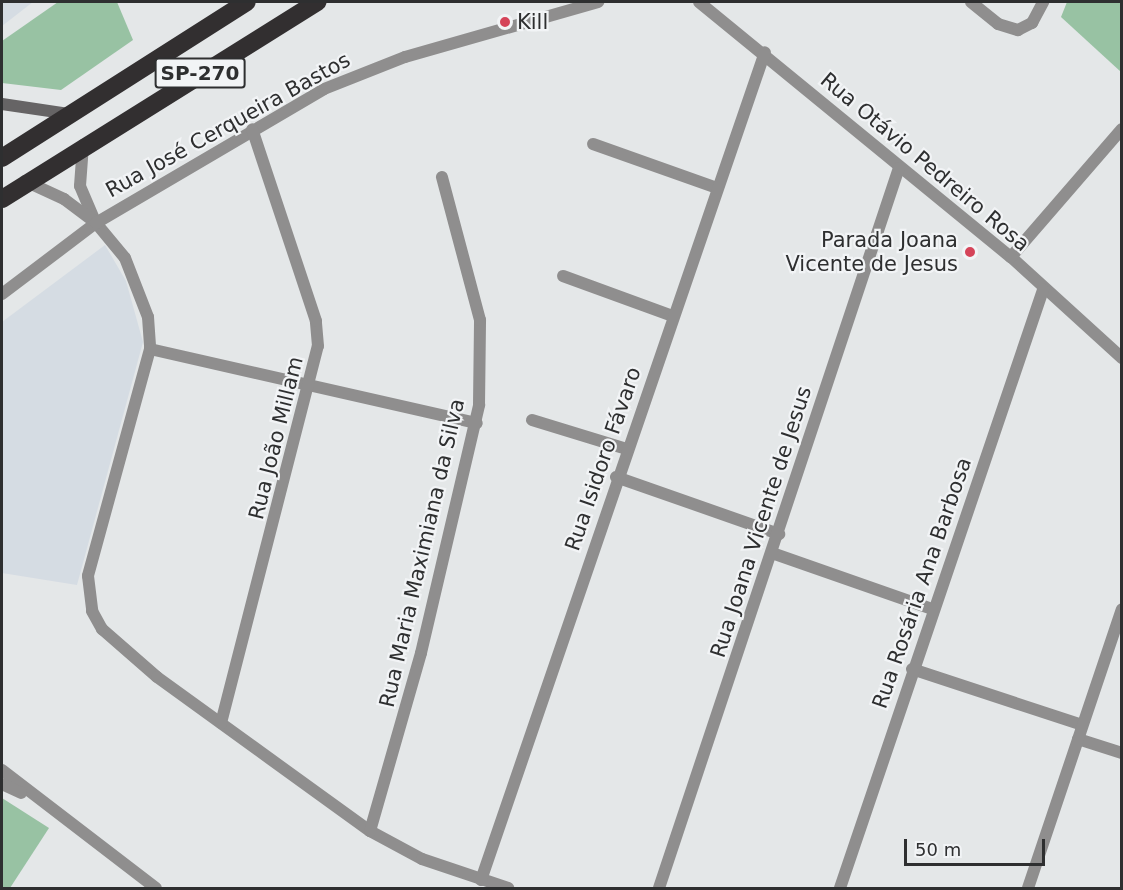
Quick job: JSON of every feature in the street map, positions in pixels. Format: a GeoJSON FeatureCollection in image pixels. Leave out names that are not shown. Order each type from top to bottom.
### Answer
{"type":"FeatureCollection","features":[{"type":"Feature","properties":{"kind":"highway","name":"SP-270"},"geometry":{"type":"LineString","coordinates":[[2,158],[248,2]]}},
{"type":"Feature","properties":{"kind":"highway","name":"SP-270"},"geometry":{"type":"LineString","coordinates":[[2,199],[83,145],[317,2]]}},
{"type":"Feature","properties":{"kind":"street","name":"Rua José Cerqueira Bastos"},"geometry":{"type":"LineString","coordinates":[[2,294],[96,223],[252,129],[366,70],[597,2]]}},
{"type":"Feature","properties":{"kind":"street","name":"Rua Otávio Pedreiro Rosa"},"geometry":{"type":"LineString","coordinates":[[699,2],[765,52],[898,168],[1011,258],[1043,290],[1122,358]]}},
{"type":"Feature","properties":{"kind":"street"},"geometry":{"type":"LineString","coordinates":[[971,2],[1009,30],[1025,27],[1041,8]]}},
{"type":"Feature","properties":{"kind":"street","name":"Rua Isidoro Fávaro"},"geometry":{"type":"LineString","coordinates":[[481,880],[616,477],[765,52]]}},
{"type":"Feature","properties":{"kind":"street"},"geometry":{"type":"LineString","coordinates":[[2,104],[70,114]]}},
{"type":"Feature","properties":{"kind":"street","name":"Rua João Millam"},"geometry":{"type":"LineString","coordinates":[[221,723],[312,384],[316,321],[252,129]]}},
{"type":"Feature","properties":{"kind":"street"},"geometry":{"type":"LineString","coordinates":[[1011,258],[1122,129]]}},
{"type":"Feature","properties":{"kind":"street"},"geometry":{"type":"LineString","coordinates":[[594,144],[717,188]]}},
{"type":"Feature","properties":{"kind":"street"},"geometry":{"type":"LineString","coordinates":[[83,145],[80,186],[96,223]]}},
{"type":"Feature","properties":{"kind":"street","name":"Rua Joana Vicente de Jesus"},"geometry":{"type":"LineString","coordinates":[[659,888],[779,534],[898,168]]}},
{"type":"Feature","properties":{"kind":"street","name":"Rua Maria Maximiana da Silva"},"geometry":{"type":"LineString","coordinates":[[370,831],[421,653],[477,423],[480,320],[442,177]]}},
{"type":"Feature","properties":{"kind":"street"},"geometry":{"type":"LineString","coordinates":[[25,182],[64,199],[96,223],[124,258],[140,290],[150,349],[95,546],[88,596],[102,629],[221,723],[370,831],[422,859],[508,888]]}},
{"type":"Feature","properties":{"kind":"street"},"geometry":{"type":"LineString","coordinates":[[563,276],[673,316]]}},
{"type":"Feature","properties":{"kind":"street","name":"Rua Rosária Ana Barbosa"},"geometry":{"type":"LineString","coordinates":[[840,888],[932,609],[1043,290]]}},
{"type":"Feature","properties":{"kind":"street"},"geometry":{"type":"LineString","coordinates":[[150,349],[477,423]]}},
{"type":"Feature","properties":{"kind":"street"},"geometry":{"type":"LineString","coordinates":[[532,420],[627,449]]}},
{"type":"Feature","properties":{"kind":"street"},"geometry":{"type":"LineString","coordinates":[[616,477],[779,534]]}},
{"type":"Feature","properties":{"kind":"street"},"geometry":{"type":"LineString","coordinates":[[772,553],[932,609]]}},
{"type":"Feature","properties":{"kind":"street"},"geometry":{"type":"LineString","coordinates":[[1028,888],[1122,609]]}},
{"type":"Feature","properties":{"kind":"street"},"geometry":{"type":"LineString","coordinates":[[912,669],[1082,725]]}},
{"type":"Feature","properties":{"kind":"street"},"geometry":{"type":"LineString","coordinates":[[1078,739],[1122,753]]}},
{"type":"Feature","properties":{"kind":"street"},"geometry":{"type":"LineString","coordinates":[[2,770],[41,804],[156,888]]}},
{"type":"Feature","properties":{"kind":"street"},"geometry":{"type":"LineString","coordinates":[[2,784],[41,804]]}},
{"type":"Feature","properties":{"kind":"shaded area"},"geometry":{"type":"Polygon","coordinates":[[[2,2],[33,2],[2,26],[2,2]]]}},
{"type":"Feature","properties":{"kind":"shaded area"},"geometry":{"type":"Polygon","coordinates":[[[105,245],[126,281],[143,342],[77,585],[2,573],[2,322],[105,245]]]}},
{"type":"Feature","properties":{"kind":"green space"},"geometry":{"type":"Polygon","coordinates":[[[58,2],[117,2],[133,40],[61,90],[2,83],[2,41],[58,2]]]}},
{"type":"Feature","properties":{"kind":"green space"},"geometry":{"type":"Polygon","coordinates":[[[1067,2],[1121,2],[1121,72],[1061,17],[1067,2]]]}},
{"type":"Feature","properties":{"kind":"green space"},"geometry":{"type":"Polygon","coordinates":[[[2,798],[49,828],[10,888],[2,888],[2,798]]]}},
{"type":"Feature","properties":{"kind":"place","name":"Kill"},"geometry":{"type":"Point","coordinates":[505,22]}},
{"type":"Feature","properties":{"kind":"place","name":"Parada Joana Vicente de Jesus"},"geometry":{"type":"Point","coordinates":[970,252]}}]}
